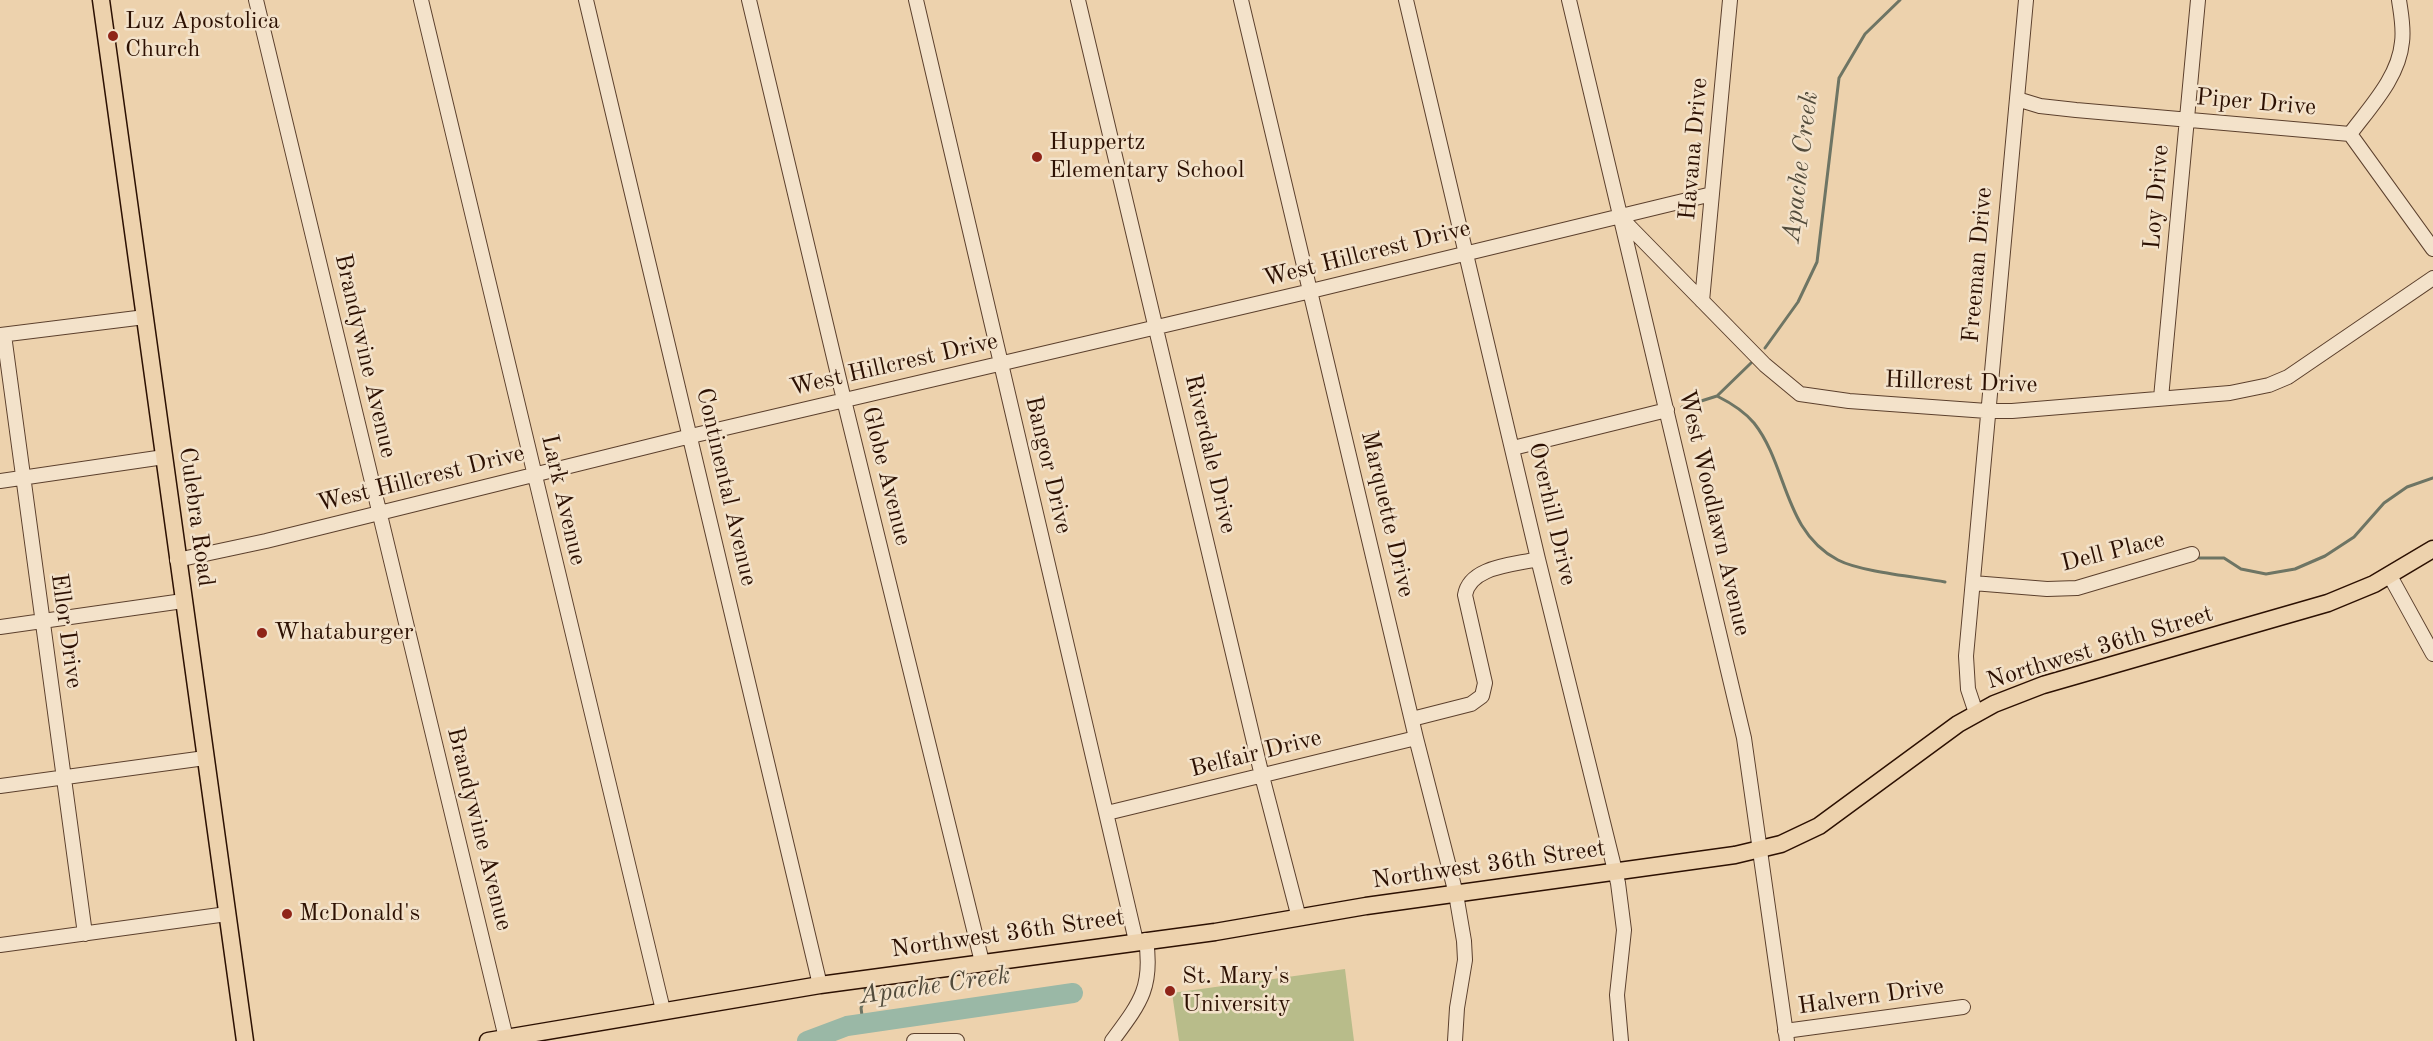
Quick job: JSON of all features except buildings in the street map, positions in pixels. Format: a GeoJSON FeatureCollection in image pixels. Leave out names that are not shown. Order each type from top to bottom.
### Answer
{"type":"FeatureCollection","features":[{"type":"Feature","properties":{"kind":"main road","name":"Culebra Road"},"geometry":{"type":"LineString","coordinates":[[101,0],[245,1041]]}},
{"type":"Feature","properties":{"kind":"main road","name":"Northwest 36th Street"},"geometry":{"type":"LineString","coordinates":[[488,1041],[820,985],[1141,940],[1215,932],[1366,906],[1735,855],[1760,849],[1794,839],[1822,824],[1935,740],[1976,713],[2043,685],[2328,603],[2390,576],[2433,549]]}},
{"type":"Feature","properties":{"kind":"street","name":"Brandywine Avenue"},"geometry":{"type":"LineString","coordinates":[[256,0],[506,1038]]}},
{"type":"Feature","properties":{"kind":"street","name":"Lark Avenue"},"geometry":{"type":"LineString","coordinates":[[421,0],[663,1010]]}},
{"type":"Feature","properties":{"kind":"street","name":"Continental Avenue"},"geometry":{"type":"LineString","coordinates":[[586,0],[820,985]]}},
{"type":"Feature","properties":{"kind":"street","name":"Globe Avenue"},"geometry":{"type":"LineString","coordinates":[[749,0],[844,400],[982,962]]}},
{"type":"Feature","properties":{"kind":"street","name":"Bangor Drive"},"geometry":{"type":"LineString","coordinates":[[916,0],[1107,813],[1149,965],[1146,988],[1135,1011],[1112,1041]]}},
{"type":"Feature","properties":{"kind":"street","name":"Riverdale Drive"},"geometry":{"type":"LineString","coordinates":[[1078,0],[1262,776],[1299,918]]}},
{"type":"Feature","properties":{"kind":"street","name":"Marquette Drive"},"geometry":{"type":"LineString","coordinates":[[1241,0],[1416,738],[1456,894],[1465,960],[1456,1008],[1455,1041]]}},
{"type":"Feature","properties":{"kind":"street","name":"Overhill Drive"},"geometry":{"type":"LineString","coordinates":[[1406,0],[1538,559],[1615,872],[1624,930],[1617,994],[1621,1041]]}},
{"type":"Feature","properties":{"kind":"street","name":"Havana Drive"},"geometry":{"type":"LineString","coordinates":[[1702,301],[1730,0]]}},
{"type":"Feature","properties":{"kind":"street","name":"Freeman Drive"},"geometry":{"type":"LineString","coordinates":[[1976,713],[1966,674],[1987,411],[2026,0]]}},
{"type":"Feature","properties":{"kind":"street","name":"Loy Drive"},"geometry":{"type":"LineString","coordinates":[[2161,398],[2198,0]]}},
{"type":"Feature","properties":{"kind":"street"},"geometry":{"type":"LineString","coordinates":[[2399,0],[2403,34],[2397,64],[2388,82],[2350,134],[2433,249]]}},
{"type":"Feature","properties":{"kind":"street","name":"West Woodlawn Avenue"},"geometry":{"type":"LineString","coordinates":[[1570,1],[1744,738],[1786,1036]]}},
{"type":"Feature","properties":{"kind":"street","name":"Piper Drive"},"geometry":{"type":"LineString","coordinates":[[2017,99],[2040,106],[2350,134]]}},
{"type":"Feature","properties":{"kind":"street"},"geometry":{"type":"LineString","coordinates":[[1621,218],[1712,194]]}},
{"type":"Feature","properties":{"kind":"street","name":"West Hillcrest Drive"},"geometry":{"type":"LineString","coordinates":[[177,560],[1001,362],[1311,291],[1466,252],[1621,218]]}},
{"type":"Feature","properties":{"kind":"street","name":"Hillcrest Drive"},"geometry":{"type":"LineString","coordinates":[[1621,218],[1777,376],[1800,394],[1848,401],[2012,411],[2230,393],[2280,382],[2433,278]]}},
{"type":"Feature","properties":{"kind":"street"},"geometry":{"type":"LineString","coordinates":[[2,335],[145,317]]}},
{"type":"Feature","properties":{"kind":"street","name":"Ellor Drive"},"geometry":{"type":"LineString","coordinates":[[2,335],[85,934]]}},
{"type":"Feature","properties":{"kind":"street"},"geometry":{"type":"LineString","coordinates":[[1513,448],[1667,410]]}},
{"type":"Feature","properties":{"kind":"street"},"geometry":{"type":"LineString","coordinates":[[0,481],[164,457]]}},
{"type":"Feature","properties":{"kind":"street","name":"Dell Place"},"geometry":{"type":"LineString","coordinates":[[1973,583],[2047,589],[2078,588],[2192,554]]}},
{"type":"Feature","properties":{"kind":"street"},"geometry":{"type":"LineString","coordinates":[[1412,719],[1471,705],[1482,696],[1485,682],[1465,595],[1466,589],[1479,573],[1538,559]]}},
{"type":"Feature","properties":{"kind":"street"},"geometry":{"type":"LineString","coordinates":[[2390,576],[2433,654]]}},
{"type":"Feature","properties":{"kind":"street"},"geometry":{"type":"LineString","coordinates":[[0,627],[183,601]]}},
{"type":"Feature","properties":{"kind":"street","name":"Belfair Drive"},"geometry":{"type":"LineString","coordinates":[[1107,813],[1416,738]]}},
{"type":"Feature","properties":{"kind":"street"},"geometry":{"type":"LineString","coordinates":[[0,786],[205,758]]}},
{"type":"Feature","properties":{"kind":"street"},"geometry":{"type":"LineString","coordinates":[[0,945],[227,914]]}},
{"type":"Feature","properties":{"kind":"street","name":"Halvern Drive"},"geometry":{"type":"LineString","coordinates":[[1786,1036],[1963,1007]]}},
{"type":"Feature","properties":{"kind":"street"},"geometry":{"type":"LineString","coordinates":[[914,1041],[957,1041]]}},
{"type":"Feature","properties":{"kind":"green space"},"geometry":{"type":"Polygon","coordinates":[[[1345,969],[1354,1041],[1179,1041],[1172,993],[1345,969]]]}},
{"type":"Feature","properties":{"kind":"waterway","name":"Apache Creek"},"geometry":{"type":"LineString","coordinates":[[1765,348],[1798,302],[1817,262],[1839,78],[1865,34],[1900,0]]}},
{"type":"Feature","properties":{"kind":"waterway","name":"Apache Creek"},"geometry":{"type":"LineString","coordinates":[[1682,407],[1717,396],[1751,363]]}},
{"type":"Feature","properties":{"kind":"waterway"},"geometry":{"type":"LineString","coordinates":[[1717,396],[1737,408],[1754,423],[1774,458],[1796,515],[1806,532],[1820,548],[1838,560],[1861,568],[1945,582]]}},
{"type":"Feature","properties":{"kind":"waterway"},"geometry":{"type":"LineString","coordinates":[[2199,558],[2224,558],[2241,569],[2266,574],[2295,569],[2325,556],[2354,537],[2384,503],[2407,487],[2433,478]]}},
{"type":"Feature","properties":{"kind":"waterway"},"geometry":{"type":"LineString","coordinates":[[863,1023],[861,1008],[866,995],[865,988]]}},
{"type":"Feature","properties":{"kind":"waterway","name":"Apache Creek"},"geometry":{"type":"LineString","coordinates":[[807,1041],[847,1026],[1073,993]]}},
{"type":"Feature","properties":{"kind":"place","name":"Luz Apostolica Church"},"geometry":{"type":"Point","coordinates":[113,36]}},
{"type":"Feature","properties":{"kind":"place","name":"Huppertz Elementary School"},"geometry":{"type":"Point","coordinates":[1037,157]}},
{"type":"Feature","properties":{"kind":"place","name":"Whataburger"},"geometry":{"type":"Point","coordinates":[262,633]}},
{"type":"Feature","properties":{"kind":"place","name":"McDonald's"},"geometry":{"type":"Point","coordinates":[287,914]}},
{"type":"Feature","properties":{"kind":"place","name":"St. Mary's University"},"geometry":{"type":"Point","coordinates":[1170,991]}}]}
